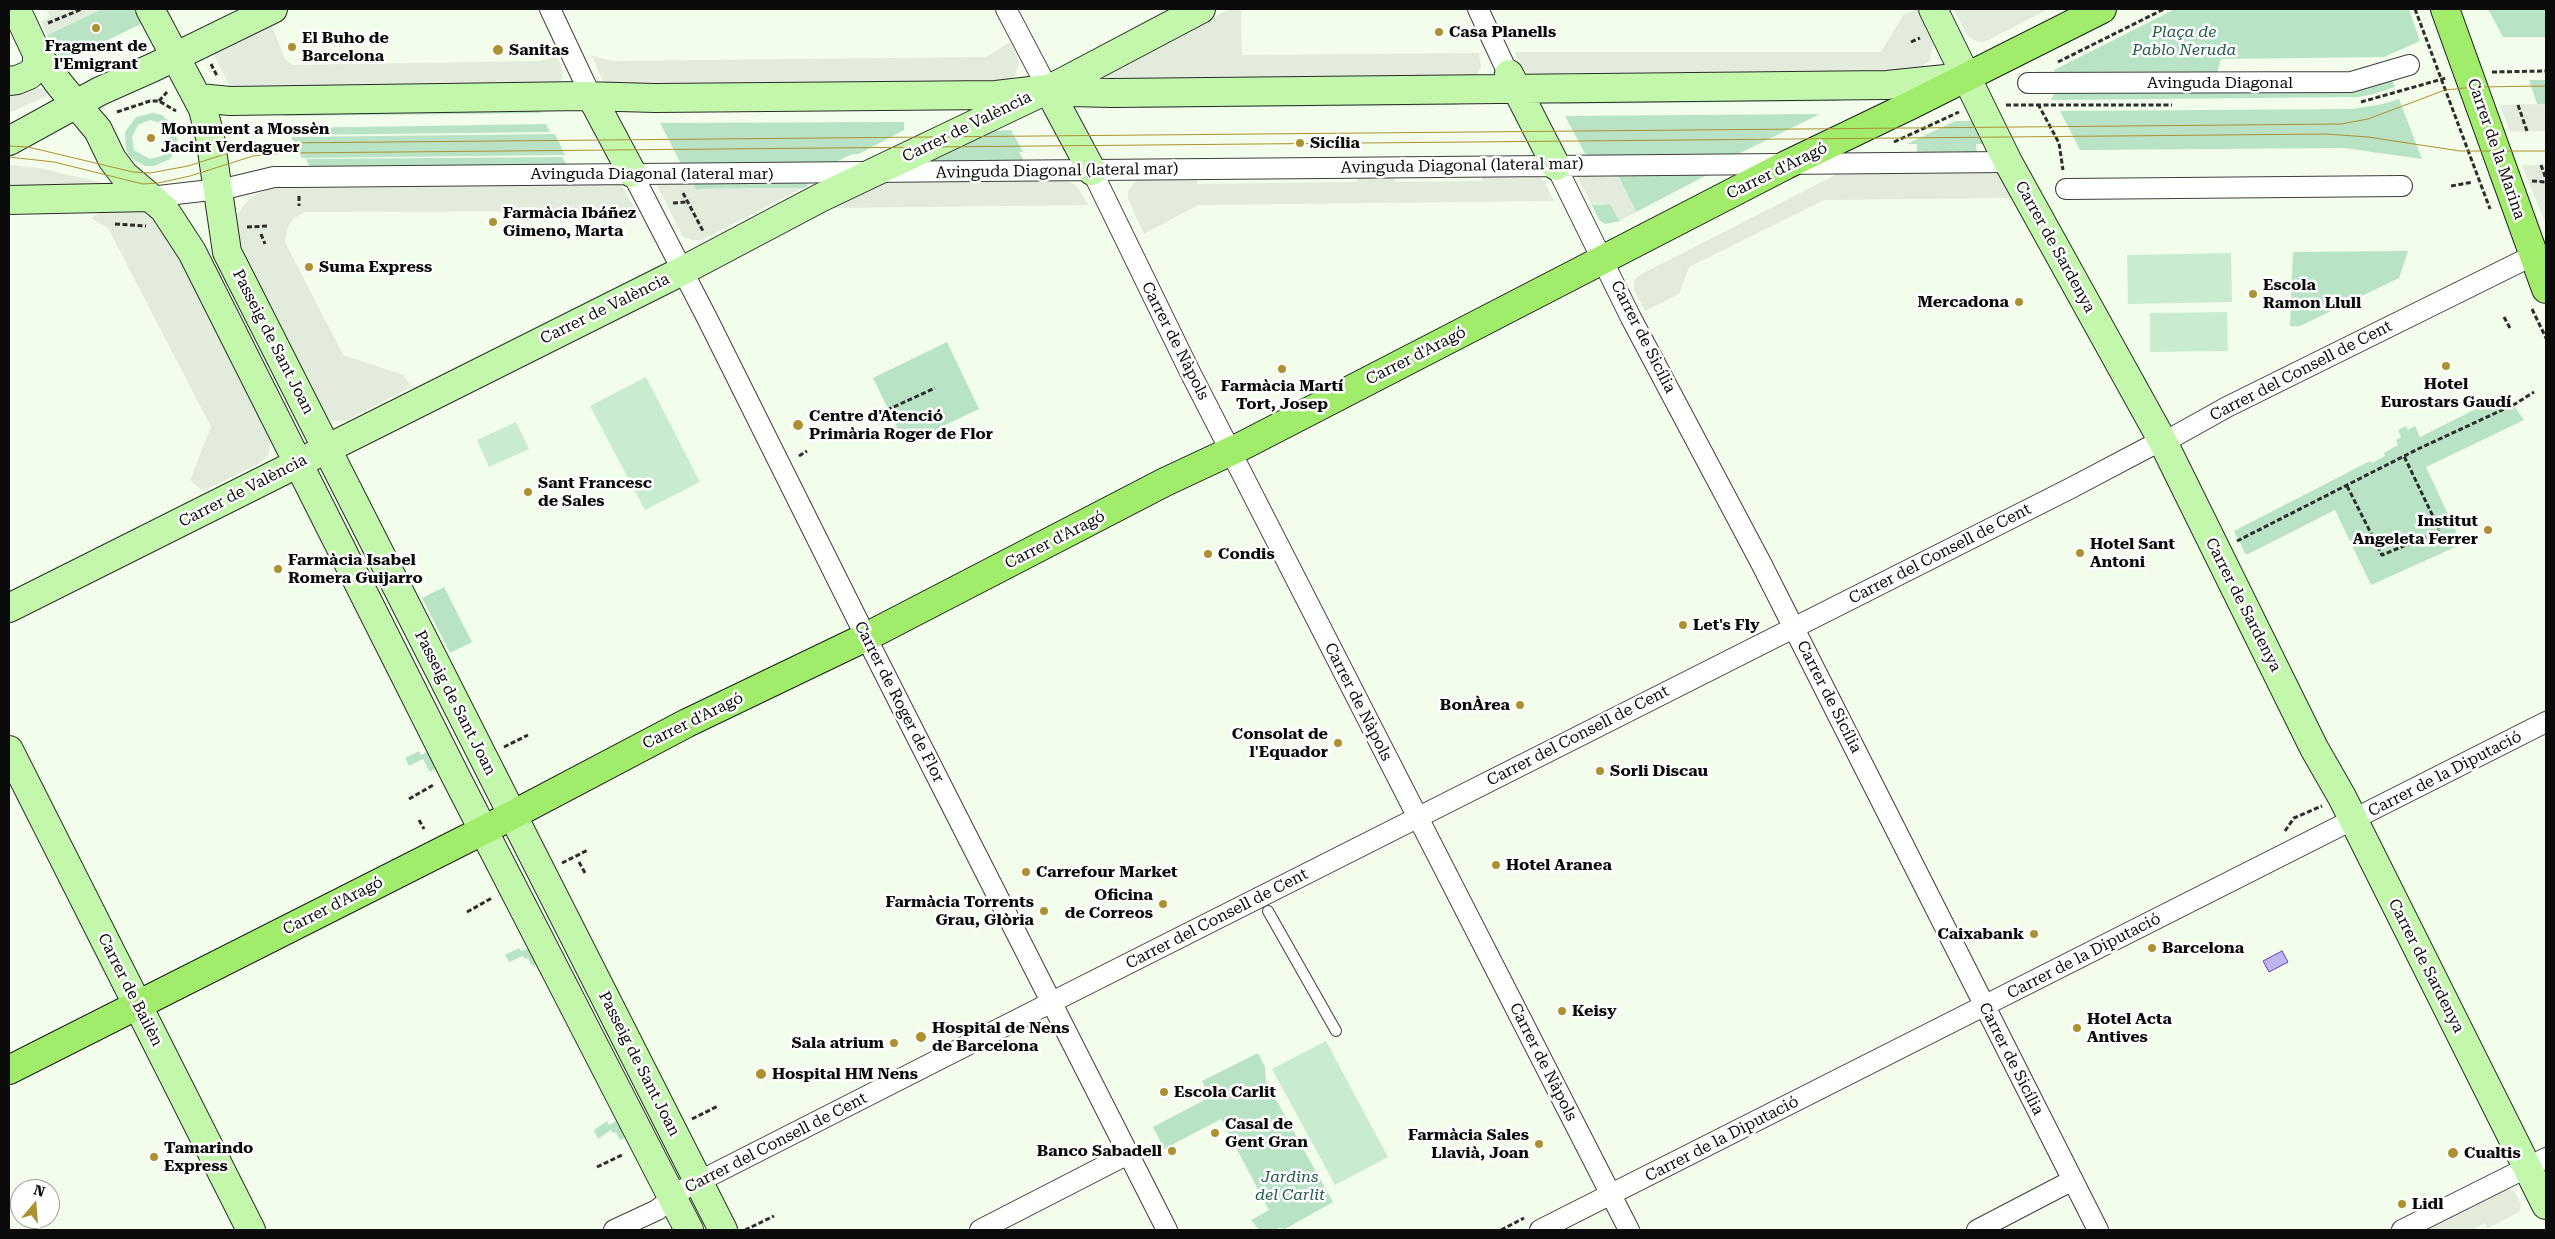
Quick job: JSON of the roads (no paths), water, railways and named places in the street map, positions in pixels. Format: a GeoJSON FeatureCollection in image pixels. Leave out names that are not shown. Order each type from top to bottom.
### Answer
{"type":"FeatureCollection","features":[{"type":"Feature","properties":{"kind":"main road","name":"Carrer d'Aragó"},"geometry":{"type":"LineString","coordinates":[[9,1070],[484,830],[688,723],[866,637],[1165,482],[1231,452],[1786,165],[2102,9]]}},
{"type":"Feature","properties":{"kind":"main road","name":"Carrer de la Marina"},"geometry":{"type":"LineString","coordinates":[[2445,9],[2540,252],[2537,295]]}},
{"type":"Feature","properties":{"kind":"street"},"geometry":{"type":"LineString","coordinates":[[16,9],[37,54],[82,112]]}},
{"type":"Feature","properties":{"kind":"street"},"geometry":{"type":"LineString","coordinates":[[150,9],[176,57]]}},
{"type":"Feature","properties":{"kind":"street"},"geometry":{"type":"LineString","coordinates":[[9,141],[38,126],[82,112],[176,57],[273,9]]}},
{"type":"Feature","properties":{"kind":"street"},"geometry":{"type":"LineString","coordinates":[[550,9],[591,96],[632,173]]}},
{"type":"Feature","properties":{"kind":"street"},"geometry":{"type":"LineString","coordinates":[[1006,9],[1092,171]]}},
{"type":"Feature","properties":{"kind":"street","name":"Carrer de València"},"geometry":{"type":"LineString","coordinates":[[9,608],[682,271],[820,198],[1048,88],[1201,9]]}},
{"type":"Feature","properties":{"kind":"street"},"geometry":{"type":"LineString","coordinates":[[1478,9],[1556,166]]}},
{"type":"Feature","properties":{"kind":"street","name":"Carrer de Sardenya"},"geometry":{"type":"LineString","coordinates":[[1933,9],[2008,162],[2162,440],[2314,748],[2537,1162],[2546,1205]]}},
{"type":"Feature","properties":{"kind":"street"},"geometry":{"type":"LineString","coordinates":[[9,81],[29,75],[37,67],[37,54]]}},
{"type":"Feature","properties":{"kind":"street","name":"Passeig de Sant Joan"},"geometry":{"type":"LineString","coordinates":[[176,57],[199,98],[207,123],[227,252],[723,1230]]}},
{"type":"Feature","properties":{"kind":"street","name":"Avinguda Diagonal"},"geometry":{"type":"LineString","coordinates":[[2027,81],[2352,82],[2409,65]]}},
{"type":"Feature","properties":{"kind":"street"},"geometry":{"type":"LineString","coordinates":[[199,98],[230,101],[591,96],[655,98],[996,95],[1048,88],[1068,92],[1112,93],[1512,79],[1887,85],[1965,77]]}},
{"type":"Feature","properties":{"kind":"street","name":"Passeig de Sant Joan"},"geometry":{"type":"LineString","coordinates":[[82,112],[103,138],[112,159],[124,175],[164,209],[192,252],[484,830],[689,1230]]}},
{"type":"Feature","properties":{"kind":"street"},"geometry":{"type":"LineString","coordinates":[[9,125],[38,126]]}},
{"type":"Feature","properties":{"kind":"street"},"geometry":{"type":"LineString","coordinates":[[1786,165],[2008,162]]}},
{"type":"Feature","properties":{"kind":"street","name":"Avinguda Diagonal (lateral mar)"},"geometry":{"type":"LineString","coordinates":[[150,197],[216,179],[294,176],[1786,165]]}},
{"type":"Feature","properties":{"kind":"street","name":"Carrer de Sicília"},"geometry":{"type":"LineString","coordinates":[[1556,166],[1602,260],[1794,628],[2098,1230]]}},
{"type":"Feature","properties":{"kind":"street","name":"Carrer de Nàpols"},"geometry":{"type":"LineString","coordinates":[[1092,171],[1231,452],[1629,1230]]}},
{"type":"Feature","properties":{"kind":"street","name":"Carrer de Roger de Flor"},"geometry":{"type":"LineString","coordinates":[[632,173],[1167,1230]]}},
{"type":"Feature","properties":{"kind":"street"},"geometry":{"type":"LineString","coordinates":[[2066,189],[2402,186]]}},
{"type":"Feature","properties":{"kind":"street"},"geometry":{"type":"LineString","coordinates":[[9,200],[150,197]]}},
{"type":"Feature","properties":{"kind":"street","name":"Carrer del Consell de Cent"},"geometry":{"type":"LineString","coordinates":[[614,1230],[657,1210],[671,1197],[699,1182],[1052,1002],[2071,488],[2162,440],[2175,436],[2226,407],[2540,252]]}},
{"type":"Feature","properties":{"kind":"street","name":"Carrer de la Diputació"},"geometry":{"type":"LineString","coordinates":[[1540,1230],[1985,1007],[2546,722]]}},
{"type":"Feature","properties":{"kind":"street","name":"Carrer de Bailèn"},"geometry":{"type":"LineString","coordinates":[[9,750],[252,1230]]}},
{"type":"Feature","properties":{"kind":"street"},"geometry":{"type":"LineString","coordinates":[[980,1230],[1128,1154]]}},
{"type":"Feature","properties":{"kind":"street"},"geometry":{"type":"LineString","coordinates":[[2402,1230],[2537,1162]]}},
{"type":"Feature","properties":{"kind":"street"},"geometry":{"type":"LineString","coordinates":[[1977,1230],[2072,1180]]}},
{"type":"Feature","properties":{"kind":"lane"},"geometry":{"type":"LineString","coordinates":[[1268,911],[1336,1031]]}},
{"type":"Feature","properties":{"kind":"tram line"},"geometry":{"type":"LineString","coordinates":[[9,146],[28,147],[133,172],[150,173],[188,166],[250,146],[279,143],[2341,124],[2368,119],[2445,90],[2475,87],[2546,86]]}},
{"type":"Feature","properties":{"kind":"tram line"},"geometry":{"type":"LineString","coordinates":[[9,157],[54,162],[143,184],[158,183],[190,176],[253,156],[290,153],[2326,134],[2368,137],[2460,151],[2546,151]]}},
{"type":"Feature","properties":{"kind":"place","name":"Fragment de l'Emigrant"},"geometry":{"type":"Point","coordinates":[96,28]}},
{"type":"Feature","properties":{"kind":"place","name":"Casa Planells"},"geometry":{"type":"Point","coordinates":[1439,32]}},
{"type":"Feature","properties":{"kind":"place","name":"El Buho de Barcelona"},"geometry":{"type":"Point","coordinates":[292,47]}},
{"type":"Feature","properties":{"kind":"place","name":"Sanitas"},"geometry":{"type":"Point","coordinates":[498,50]}},
{"type":"Feature","properties":{"kind":"place","name":"Monument a Mossèn Jacint Verdaguer"},"geometry":{"type":"Point","coordinates":[151,138]}},
{"type":"Feature","properties":{"kind":"place","name":"Sicília"},"geometry":{"type":"Point","coordinates":[1300,143]}},
{"type":"Feature","properties":{"kind":"place","name":"Farmàcia Ibáñez Gimeno, Marta"},"geometry":{"type":"Point","coordinates":[493,222]}},
{"type":"Feature","properties":{"kind":"place","name":"Suma Express"},"geometry":{"type":"Point","coordinates":[309,267]}},
{"type":"Feature","properties":{"kind":"place","name":"Escola Ramon Llull"},"geometry":{"type":"Point","coordinates":[2253,294]}},
{"type":"Feature","properties":{"kind":"place","name":"Mercadona"},"geometry":{"type":"Point","coordinates":[2019,302]}},
{"type":"Feature","properties":{"kind":"place","name":"Hotel Eurostars Gaudí"},"geometry":{"type":"Point","coordinates":[2446,366]}},
{"type":"Feature","properties":{"kind":"place","name":"Farmàcia Martí Tort, Josep"},"geometry":{"type":"Point","coordinates":[1282,369]}},
{"type":"Feature","properties":{"kind":"place","name":"Centre d'Atenció Primària Roger de Flor"},"geometry":{"type":"Point","coordinates":[798,425]}},
{"type":"Feature","properties":{"kind":"place","name":"Sant Francesc de Sales"},"geometry":{"type":"Point","coordinates":[528,492]}},
{"type":"Feature","properties":{"kind":"place","name":"Institut Angeleta Ferrer"},"geometry":{"type":"Point","coordinates":[2488,530]}},
{"type":"Feature","properties":{"kind":"place","name":"Hotel Sant Antoni"},"geometry":{"type":"Point","coordinates":[2080,553]}},
{"type":"Feature","properties":{"kind":"place","name":"Condis"},"geometry":{"type":"Point","coordinates":[1208,554]}},
{"type":"Feature","properties":{"kind":"place","name":"Farmàcia Isabel Romera Guijarro"},"geometry":{"type":"Point","coordinates":[278,569]}},
{"type":"Feature","properties":{"kind":"place","name":"Let's Fly"},"geometry":{"type":"Point","coordinates":[1683,625]}},
{"type":"Feature","properties":{"kind":"place","name":"BonÀrea"},"geometry":{"type":"Point","coordinates":[1520,705]}},
{"type":"Feature","properties":{"kind":"place","name":"Consolat de l'Equador"},"geometry":{"type":"Point","coordinates":[1338,743]}},
{"type":"Feature","properties":{"kind":"place","name":"Sorli Discau"},"geometry":{"type":"Point","coordinates":[1600,771]}},
{"type":"Feature","properties":{"kind":"place","name":"Hotel Aranea"},"geometry":{"type":"Point","coordinates":[1496,865]}},
{"type":"Feature","properties":{"kind":"place","name":"Carrefour Market"},"geometry":{"type":"Point","coordinates":[1026,872]}},
{"type":"Feature","properties":{"kind":"place","name":"Oficina de Correos"},"geometry":{"type":"Point","coordinates":[1163,904]}},
{"type":"Feature","properties":{"kind":"place","name":"Farmàcia Torrents Grau, Glòria"},"geometry":{"type":"Point","coordinates":[1044,911]}},
{"type":"Feature","properties":{"kind":"place","name":"Caixabank"},"geometry":{"type":"Point","coordinates":[2034,934]}},
{"type":"Feature","properties":{"kind":"place","name":"Barcelona"},"geometry":{"type":"Point","coordinates":[2152,948]}},
{"type":"Feature","properties":{"kind":"place","name":"Keisy"},"geometry":{"type":"Point","coordinates":[1562,1011]}},
{"type":"Feature","properties":{"kind":"place","name":"Hotel Acta Antives"},"geometry":{"type":"Point","coordinates":[2077,1028]}},
{"type":"Feature","properties":{"kind":"place","name":"Hospital de Nens de Barcelona"},"geometry":{"type":"Point","coordinates":[921,1037]}},
{"type":"Feature","properties":{"kind":"place","name":"Sala atrium"},"geometry":{"type":"Point","coordinates":[894,1043]}},
{"type":"Feature","properties":{"kind":"place","name":"Hospital HM Nens"},"geometry":{"type":"Point","coordinates":[761,1074]}},
{"type":"Feature","properties":{"kind":"place","name":"Escola Carlit"},"geometry":{"type":"Point","coordinates":[1164,1092]}},
{"type":"Feature","properties":{"kind":"place","name":"Casal de Gent Gran"},"geometry":{"type":"Point","coordinates":[1215,1133]}},
{"type":"Feature","properties":{"kind":"place","name":"Farmàcia Sales Llavià, Joan"},"geometry":{"type":"Point","coordinates":[1539,1144]}},
{"type":"Feature","properties":{"kind":"place","name":"Banco Sabadell"},"geometry":{"type":"Point","coordinates":[1172,1151]}},
{"type":"Feature","properties":{"kind":"place","name":"Cualtis"},"geometry":{"type":"Point","coordinates":[2453,1153]}},
{"type":"Feature","properties":{"kind":"place","name":"Tamarindo Express"},"geometry":{"type":"Point","coordinates":[154,1157]}},
{"type":"Feature","properties":{"kind":"place","name":"Lidl"},"geometry":{"type":"Point","coordinates":[2402,1204]}},
{"type":"Feature","properties":{"kind":"park label","name":"Plaça de Pablo Neruda"},"geometry":{"type":"Point","coordinates":[2184,41]}},
{"type":"Feature","properties":{"kind":"park label","name":"Jardins del Carlit"},"geometry":{"type":"Point","coordinates":[1290,1186]}}]}
